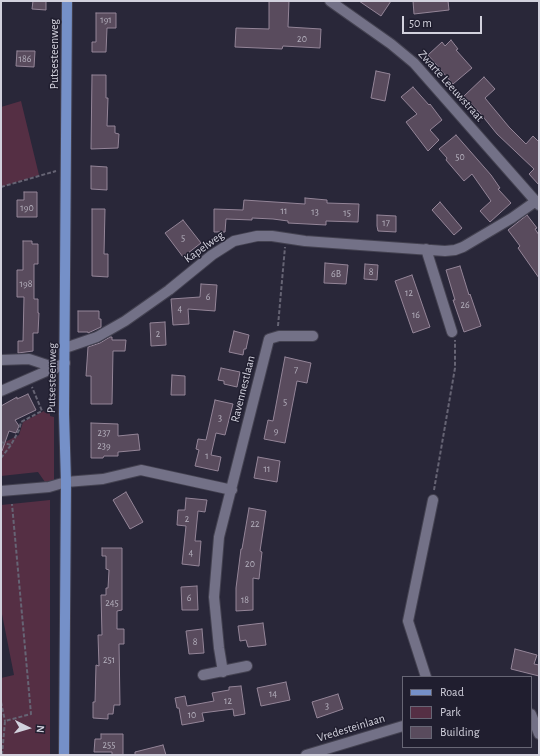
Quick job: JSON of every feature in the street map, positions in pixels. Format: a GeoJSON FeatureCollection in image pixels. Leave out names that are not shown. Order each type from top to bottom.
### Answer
{"type":"FeatureCollection","features":[{"type":"Feature","properties":{"kind":"main road","name":"Putsesteenweg"},"geometry":{"type":"LineString","coordinates":[[64,755],[66,482],[60,365],[65,348],[67,1]]}},
{"type":"Feature","properties":{"kind":"street","name":"Zwarte Leeuwstraat"},"geometry":{"type":"LineString","coordinates":[[330,1],[391,44],[414,63],[537,203]]}},
{"type":"Feature","properties":{"kind":"street","name":"Kapelweg"},"geometry":{"type":"LineString","coordinates":[[65,348],[97,336],[125,321],[169,290],[212,254],[234,241],[257,236],[272,236],[360,246],[445,251],[463,247],[537,203]]}},
{"type":"Feature","properties":{"kind":"street"},"geometry":{"type":"LineString","coordinates":[[426,249],[452,332]]}},
{"type":"Feature","properties":{"kind":"street"},"geometry":{"type":"LineString","coordinates":[[277,337],[313,336]]}},
{"type":"Feature","properties":{"kind":"street","name":"Ravennestlaan"},"geometry":{"type":"LineString","coordinates":[[223,672],[214,597],[219,537],[269,339],[277,337]]}},
{"type":"Feature","properties":{"kind":"street"},"geometry":{"type":"LineString","coordinates":[[1,360],[29,359],[60,365]]}},
{"type":"Feature","properties":{"kind":"street"},"geometry":{"type":"LineString","coordinates":[[1,391],[60,365]]}},
{"type":"Feature","properties":{"kind":"street"},"geometry":{"type":"LineString","coordinates":[[1,491],[49,487],[66,482],[103,479],[141,470],[232,490]]}},
{"type":"Feature","properties":{"kind":"street"},"geometry":{"type":"LineString","coordinates":[[426,676],[408,621],[433,500]]}},
{"type":"Feature","properties":{"kind":"street"},"geometry":{"type":"LineString","coordinates":[[203,675],[247,666]]}},
{"type":"Feature","properties":{"kind":"street"},"geometry":{"type":"LineString","coordinates":[[532,718],[535,728]]}},
{"type":"Feature","properties":{"kind":"street","name":"Vredesteinlaan"},"geometry":{"type":"LineString","coordinates":[[306,755],[402,726]]}},
{"type":"Feature","properties":{"kind":"path"},"geometry":{"type":"LineString","coordinates":[[1,187],[39,175],[67,169]]}},
{"type":"Feature","properties":{"kind":"path"},"geometry":{"type":"LineString","coordinates":[[277,337],[286,238]]}},
{"type":"Feature","properties":{"kind":"path"},"geometry":{"type":"LineString","coordinates":[[433,500],[455,368],[455,338],[452,332]]}},
{"type":"Feature","properties":{"kind":"path"},"geometry":{"type":"LineString","coordinates":[[1,458],[11,445],[19,430],[21,422],[42,411],[28,380]]}},
{"type":"Feature","properties":{"kind":"path"},"geometry":{"type":"LineString","coordinates":[[1,442],[11,445]]}},
{"type":"Feature","properties":{"kind":"path"},"geometry":{"type":"LineString","coordinates":[[5,720],[31,714],[12,504]]}},
{"type":"Feature","properties":{"kind":"path"},"geometry":{"type":"LineString","coordinates":[[1,702],[5,720],[2,755]]}},
{"type":"Feature","properties":{"kind":"green space"},"geometry":{"type":"Polygon","coordinates":[[[21,101],[39,175],[1,187],[1,107],[21,101]]]}},
{"type":"Feature","properties":{"kind":"green space"},"geometry":{"type":"Polygon","coordinates":[[[44,411],[45,413],[50,411],[50,416],[54,417],[54,481],[45,482],[38,472],[1,476],[1,444],[19,435],[23,422],[44,411]]]}},
{"type":"Feature","properties":{"kind":"green space"},"geometry":{"type":"Polygon","coordinates":[[[50,500],[50,755],[1,755],[1,678],[14,675],[1,609],[1,505],[50,500]]]}},
{"type":"Feature","properties":{"kind":"building"},"geometry":{"type":"Polygon","coordinates":[[[33,1],[46,1],[46,10],[32,9],[33,1]]]}},
{"type":"Feature","properties":{"kind":"building"},"geometry":{"type":"Polygon","coordinates":[[[269,1],[289,1],[288,27],[321,29],[320,48],[283,46],[282,49],[235,47],[236,28],[269,29],[269,1]]]}},
{"type":"Feature","properties":{"kind":"building"},"geometry":{"type":"Polygon","coordinates":[[[359,1],[391,1],[381,16],[359,1]]]}},
{"type":"Feature","properties":{"kind":"building"},"geometry":{"type":"Polygon","coordinates":[[[413,1],[448,1],[449,10],[414,14],[413,1]]]}},
{"type":"Feature","properties":{"kind":"building"},"geometry":{"type":"Polygon","coordinates":[[[96,13],[116,13],[116,28],[107,28],[106,52],[92,52],[92,42],[96,42],[96,13]]]}},
{"type":"Feature","properties":{"kind":"building"},"geometry":{"type":"Polygon","coordinates":[[[451,40],[458,49],[456,50],[472,68],[453,84],[428,55],[442,42],[445,46],[451,40]]]}},
{"type":"Feature","properties":{"kind":"building"},"geometry":{"type":"Polygon","coordinates":[[[17,51],[35,51],[34,67],[16,66],[17,51]]]}},
{"type":"Feature","properties":{"kind":"building"},"geometry":{"type":"Polygon","coordinates":[[[376,71],[390,74],[385,101],[371,98],[376,71]]]}},
{"type":"Feature","properties":{"kind":"building"},"geometry":{"type":"Polygon","coordinates":[[[92,75],[106,75],[106,98],[108,98],[107,126],[115,126],[115,133],[119,134],[118,148],[91,149],[92,75]]]}},
{"type":"Feature","properties":{"kind":"building"},"geometry":{"type":"Polygon","coordinates":[[[484,77],[495,89],[485,98],[509,127],[526,144],[533,136],[539,142],[539,185],[529,174],[534,169],[497,134],[464,96],[484,77]]]}},
{"type":"Feature","properties":{"kind":"building"},"geometry":{"type":"Polygon","coordinates":[[[413,87],[429,105],[430,104],[442,120],[430,130],[439,140],[428,151],[406,122],[417,114],[401,97],[413,87]]]}},
{"type":"Feature","properties":{"kind":"building"},"geometry":{"type":"Polygon","coordinates":[[[456,135],[491,175],[500,188],[498,189],[511,203],[490,222],[480,211],[491,201],[472,174],[464,181],[446,160],[447,158],[439,149],[456,135]]]}},
{"type":"Feature","properties":{"kind":"building"},"geometry":{"type":"Polygon","coordinates":[[[91,166],[107,167],[107,190],[91,189],[91,166]]]}},
{"type":"Feature","properties":{"kind":"building"},"geometry":{"type":"Polygon","coordinates":[[[24,192],[37,192],[37,217],[17,217],[17,200],[24,200],[24,192]]]}},
{"type":"Feature","properties":{"kind":"building"},"geometry":{"type":"Polygon","coordinates":[[[305,198],[327,200],[327,203],[359,204],[358,222],[326,221],[326,225],[288,223],[288,221],[273,219],[226,219],[225,232],[214,232],[214,209],[243,210],[244,200],[305,204],[305,198]]]}},
{"type":"Feature","properties":{"kind":"building"},"geometry":{"type":"Polygon","coordinates":[[[440,202],[462,228],[454,235],[432,210],[440,202]]]}},
{"type":"Feature","properties":{"kind":"building"},"geometry":{"type":"Polygon","coordinates":[[[92,209],[105,209],[104,254],[108,254],[108,277],[92,276],[92,209]]]}},
{"type":"Feature","properties":{"kind":"building"},"geometry":{"type":"Polygon","coordinates":[[[377,215],[396,216],[396,232],[378,231],[377,215]]]}},
{"type":"Feature","properties":{"kind":"building"},"geometry":{"type":"Polygon","coordinates":[[[527,215],[537,228],[535,229],[539,235],[539,278],[518,248],[520,246],[508,230],[527,215]]]}},
{"type":"Feature","properties":{"kind":"building"},"geometry":{"type":"Polygon","coordinates":[[[183,220],[201,243],[183,257],[165,233],[183,220]]]}},
{"type":"Feature","properties":{"kind":"building"},"geometry":{"type":"Polygon","coordinates":[[[23,241],[32,241],[32,244],[38,244],[38,264],[34,264],[34,299],[38,299],[39,313],[38,333],[33,333],[33,351],[18,353],[18,341],[23,341],[24,297],[17,297],[17,270],[23,270],[23,241]]]}},
{"type":"Feature","properties":{"kind":"building"},"geometry":{"type":"Polygon","coordinates":[[[325,263],[348,265],[346,284],[324,283],[325,263]]]}},
{"type":"Feature","properties":{"kind":"building"},"geometry":{"type":"Polygon","coordinates":[[[365,264],[378,265],[377,280],[364,279],[365,264]]]}},
{"type":"Feature","properties":{"kind":"building"},"geometry":{"type":"Polygon","coordinates":[[[460,266],[481,326],[464,332],[453,300],[455,300],[446,270],[460,266]]]}},
{"type":"Feature","properties":{"kind":"building"},"geometry":{"type":"Polygon","coordinates":[[[412,275],[430,327],[413,333],[395,281],[412,275]]]}},
{"type":"Feature","properties":{"kind":"building"},"geometry":{"type":"Polygon","coordinates":[[[201,284],[217,285],[215,311],[188,309],[189,324],[173,325],[171,299],[200,297],[201,284]]]}},
{"type":"Feature","properties":{"kind":"building"},"geometry":{"type":"Polygon","coordinates":[[[78,311],[99,311],[101,327],[88,333],[78,332],[78,311]]]}},
{"type":"Feature","properties":{"kind":"building"},"geometry":{"type":"Polygon","coordinates":[[[165,322],[166,345],[151,346],[150,323],[165,322]]]}},
{"type":"Feature","properties":{"kind":"building"},"geometry":{"type":"Polygon","coordinates":[[[234,331],[249,335],[243,355],[229,352],[234,331]]]}},
{"type":"Feature","properties":{"kind":"building"},"geometry":{"type":"Polygon","coordinates":[[[112,337],[112,340],[126,340],[125,351],[113,351],[112,404],[91,404],[91,376],[86,376],[88,347],[100,343],[112,337]]]}},
{"type":"Feature","properties":{"kind":"building"},"geometry":{"type":"Polygon","coordinates":[[[285,357],[311,363],[307,383],[297,381],[285,443],[264,439],[268,420],[273,421],[285,357]]]}},
{"type":"Feature","properties":{"kind":"building"},"geometry":{"type":"Polygon","coordinates":[[[221,368],[240,372],[237,387],[224,384],[224,381],[218,380],[221,368]]]}},
{"type":"Feature","properties":{"kind":"building"},"geometry":{"type":"Polygon","coordinates":[[[172,375],[185,376],[185,395],[171,395],[172,375]]]}},
{"type":"Feature","properties":{"kind":"building"},"geometry":{"type":"Polygon","coordinates":[[[28,394],[36,410],[15,420],[19,426],[16,433],[9,431],[1,451],[1,406],[17,397],[17,399],[28,394]]]}},
{"type":"Feature","properties":{"kind":"building"},"geometry":{"type":"Polygon","coordinates":[[[215,400],[233,404],[225,435],[216,433],[211,455],[221,457],[218,471],[195,466],[199,450],[196,449],[198,439],[206,440],[215,400]]]}},
{"type":"Feature","properties":{"kind":"building"},"geometry":{"type":"Polygon","coordinates":[[[91,423],[118,424],[118,436],[138,434],[140,450],[118,452],[118,456],[91,458],[91,423]]]}},
{"type":"Feature","properties":{"kind":"building"},"geometry":{"type":"Polygon","coordinates":[[[258,457],[280,461],[277,482],[254,478],[258,457]]]}},
{"type":"Feature","properties":{"kind":"building"},"geometry":{"type":"Polygon","coordinates":[[[126,492],[143,522],[130,529],[113,500],[126,492]]]}},
{"type":"Feature","properties":{"kind":"building"},"geometry":{"type":"Polygon","coordinates":[[[186,498],[207,500],[205,512],[198,511],[195,541],[201,541],[199,566],[182,564],[186,526],[177,525],[178,510],[185,510],[186,498]]]}},
{"type":"Feature","properties":{"kind":"building"},"geometry":{"type":"Polygon","coordinates":[[[249,508],[266,511],[260,551],[262,552],[259,579],[253,578],[253,610],[236,611],[236,588],[241,549],[249,508]]]}},
{"type":"Feature","properties":{"kind":"building"},"geometry":{"type":"Polygon","coordinates":[[[102,548],[122,548],[122,610],[117,611],[117,629],[124,629],[124,644],[119,644],[120,705],[114,705],[113,714],[108,714],[108,719],[93,718],[96,665],[99,666],[98,635],[102,635],[101,595],[106,595],[109,570],[106,569],[106,556],[102,556],[102,548]]]}},
{"type":"Feature","properties":{"kind":"building"},"geometry":{"type":"Polygon","coordinates":[[[197,586],[198,610],[182,610],[181,587],[197,586]]]}},
{"type":"Feature","properties":{"kind":"building"},"geometry":{"type":"Polygon","coordinates":[[[263,623],[266,645],[248,647],[246,640],[240,641],[238,626],[263,623]]]}},
{"type":"Feature","properties":{"kind":"building"},"geometry":{"type":"Polygon","coordinates":[[[202,629],[204,653],[189,654],[186,631],[202,629]]]}},
{"type":"Feature","properties":{"kind":"building"},"geometry":{"type":"Polygon","coordinates":[[[515,649],[537,655],[534,664],[539,665],[539,676],[511,669],[515,649]]]}},
{"type":"Feature","properties":{"kind":"building"},"geometry":{"type":"Polygon","coordinates":[[[286,682],[290,700],[261,706],[257,688],[286,682]]]}},
{"type":"Feature","properties":{"kind":"building"},"geometry":{"type":"Polygon","coordinates":[[[241,686],[245,714],[234,716],[233,709],[202,713],[204,721],[182,725],[179,708],[177,708],[175,698],[185,696],[187,706],[214,701],[212,693],[229,690],[229,687],[241,686]]]}},
{"type":"Feature","properties":{"kind":"building"},"geometry":{"type":"Polygon","coordinates":[[[338,694],[343,709],[317,718],[312,702],[338,694]]]}},
{"type":"Feature","properties":{"kind":"building"},"geometry":{"type":"Polygon","coordinates":[[[101,734],[123,734],[123,755],[112,755],[112,752],[94,752],[95,739],[101,739],[101,734]]]}},
{"type":"Feature","properties":{"kind":"building"},"geometry":{"type":"Polygon","coordinates":[[[163,745],[166,755],[135,755],[135,752],[163,745]]]}}]}
